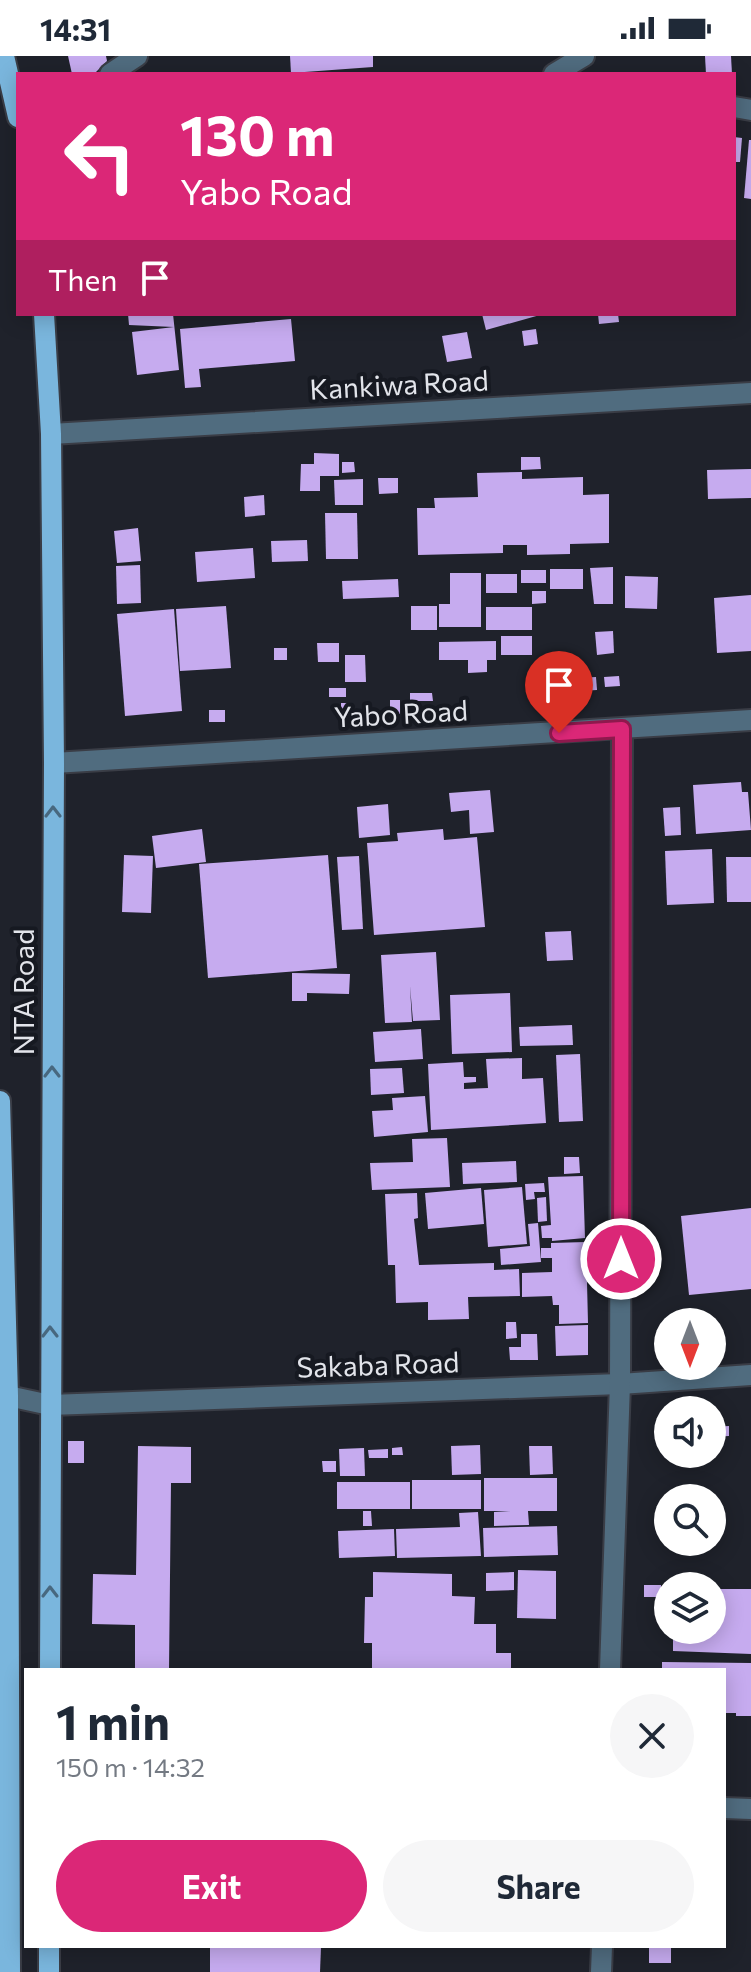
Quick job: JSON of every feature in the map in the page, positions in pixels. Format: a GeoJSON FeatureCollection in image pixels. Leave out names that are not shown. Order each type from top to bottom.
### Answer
{"type":"FeatureCollection","features":[{"type":"Feature","properties":{"kind":"main road"},"geometry":{"type":"LineString","coordinates":[[4,56],[16,108]]}},
{"type":"Feature","properties":{"kind":"main road","name":"NTA Road"},"geometry":{"type":"LineString","coordinates":[[44,316],[51,434],[54,763],[50,1668]]}},
{"type":"Feature","properties":{"kind":"main road"},"geometry":{"type":"LineString","coordinates":[[0,1101],[8,1396],[10,1972]]}},
{"type":"Feature","properties":{"kind":"main road"},"geometry":{"type":"LineString","coordinates":[[49,1948],[49,1972]]}},
{"type":"Feature","properties":{"kind":"street"},"geometry":{"type":"LineString","coordinates":[[113,72],[137,56]]}},
{"type":"Feature","properties":{"kind":"street"},"geometry":{"type":"LineString","coordinates":[[557,72],[584,56]]}},
{"type":"Feature","properties":{"kind":"street","name":"Kankiwa Road"},"geometry":{"type":"LineString","coordinates":[[51,434],[751,393]]}},
{"type":"Feature","properties":{"kind":"street","name":"Yabo Road"},"geometry":{"type":"LineString","coordinates":[[54,763],[751,720]]}},
{"type":"Feature","properties":{"kind":"street"},"geometry":{"type":"LineString","coordinates":[[610,1668],[620,1384],[622,729]]}},
{"type":"Feature","properties":{"kind":"street","name":"Sakaba Road"},"geometry":{"type":"LineString","coordinates":[[8,1396],[50,1405],[620,1384],[751,1375]]}},
{"type":"Feature","properties":{"kind":"street"},"geometry":{"type":"LineString","coordinates":[[726,1808],[751,1809]]}},
{"type":"Feature","properties":{"kind":"street"},"geometry":{"type":"LineString","coordinates":[[601,1972],[602,1948]]}},
{"type":"Feature","properties":{"kind":"building"},"geometry":{"type":"Polygon","coordinates":[[[68,56],[106,56],[107,61],[96,72],[72,72],[68,56]]]}},
{"type":"Feature","properties":{"kind":"building"},"geometry":{"type":"Polygon","coordinates":[[[290,56],[373,56],[373,67],[291,72],[290,56]]]}},
{"type":"Feature","properties":{"kind":"building"},"geometry":{"type":"Polygon","coordinates":[[[705,56],[731,56],[732,72],[706,72],[705,56]]]}},
{"type":"Feature","properties":{"kind":"building"},"geometry":{"type":"Polygon","coordinates":[[[736,137],[742,138],[740,162],[736,162],[736,137]]]}},
{"type":"Feature","properties":{"kind":"building"},"geometry":{"type":"Polygon","coordinates":[[[751,140],[751,199],[744,198],[751,140]]]}},
{"type":"Feature","properties":{"kind":"building"},"geometry":{"type":"Polygon","coordinates":[[[128,316],[173,316],[179,370],[137,375],[132,332],[174,327],[129,325],[128,316]]]}},
{"type":"Feature","properties":{"kind":"building"},"geometry":{"type":"Polygon","coordinates":[[[482,316],[536,316],[486,330],[482,316]]]}},
{"type":"Feature","properties":{"kind":"building"},"geometry":{"type":"Polygon","coordinates":[[[598,316],[618,316],[619,322],[599,324],[598,316]]]}},
{"type":"Feature","properties":{"kind":"building"},"geometry":{"type":"Polygon","coordinates":[[[291,319],[295,361],[199,369],[201,387],[185,388],[180,329],[291,319]]]}},
{"type":"Feature","properties":{"kind":"building"},"geometry":{"type":"Polygon","coordinates":[[[536,329],[538,344],[524,346],[522,331],[536,329]]]}},
{"type":"Feature","properties":{"kind":"building"},"geometry":{"type":"Polygon","coordinates":[[[467,332],[472,358],[447,362],[442,336],[467,332]]]}},
{"type":"Feature","properties":{"kind":"building"},"geometry":{"type":"Polygon","coordinates":[[[314,453],[339,454],[339,476],[320,476],[320,491],[300,491],[301,464],[314,464],[314,453]]]}},
{"type":"Feature","properties":{"kind":"building"},"geometry":{"type":"Polygon","coordinates":[[[521,457],[540,457],[541,469],[521,470],[521,457]]]}},
{"type":"Feature","properties":{"kind":"building"},"geometry":{"type":"Polygon","coordinates":[[[342,462],[354,462],[355,472],[342,473],[342,462]]]}},
{"type":"Feature","properties":{"kind":"building"},"geometry":{"type":"Polygon","coordinates":[[[751,469],[751,498],[708,499],[707,470],[751,469]]]}},
{"type":"Feature","properties":{"kind":"building"},"geometry":{"type":"Polygon","coordinates":[[[522,472],[522,479],[583,477],[583,495],[609,494],[609,543],[570,544],[570,554],[527,555],[527,545],[503,545],[503,553],[418,555],[417,508],[435,508],[434,498],[478,497],[477,473],[522,472]]]}},
{"type":"Feature","properties":{"kind":"building"},"geometry":{"type":"Polygon","coordinates":[[[378,478],[398,478],[398,493],[379,494],[378,478]]]}},
{"type":"Feature","properties":{"kind":"building"},"geometry":{"type":"Polygon","coordinates":[[[363,479],[363,505],[335,505],[334,480],[363,479]]]}},
{"type":"Feature","properties":{"kind":"building"},"geometry":{"type":"Polygon","coordinates":[[[264,495],[265,515],[245,517],[244,497],[264,495]]]}},
{"type":"Feature","properties":{"kind":"building"},"geometry":{"type":"Polygon","coordinates":[[[325,513],[357,513],[358,559],[326,559],[325,513]]]}},
{"type":"Feature","properties":{"kind":"building"},"geometry":{"type":"Polygon","coordinates":[[[138,528],[141,561],[117,563],[114,531],[138,528]]]}},
{"type":"Feature","properties":{"kind":"building"},"geometry":{"type":"Polygon","coordinates":[[[307,540],[308,561],[272,562],[271,541],[307,540]]]}},
{"type":"Feature","properties":{"kind":"building"},"geometry":{"type":"Polygon","coordinates":[[[253,548],[255,578],[197,582],[195,552],[253,548]]]}},
{"type":"Feature","properties":{"kind":"building"},"geometry":{"type":"Polygon","coordinates":[[[140,565],[141,603],[117,604],[116,566],[140,565]]]}},
{"type":"Feature","properties":{"kind":"building"},"geometry":{"type":"Polygon","coordinates":[[[613,567],[613,604],[594,604],[590,568],[613,567]]]}},
{"type":"Feature","properties":{"kind":"building"},"geometry":{"type":"Polygon","coordinates":[[[550,569],[583,569],[583,589],[550,589],[550,569]]]}},
{"type":"Feature","properties":{"kind":"building"},"geometry":{"type":"Polygon","coordinates":[[[521,570],[546,570],[546,583],[521,583],[521,570]]]}},
{"type":"Feature","properties":{"kind":"building"},"geometry":{"type":"Polygon","coordinates":[[[450,573],[481,573],[481,627],[439,627],[439,604],[450,604],[450,573]]]}},
{"type":"Feature","properties":{"kind":"building"},"geometry":{"type":"Polygon","coordinates":[[[486,574],[517,574],[517,593],[486,593],[486,574]]]}},
{"type":"Feature","properties":{"kind":"building"},"geometry":{"type":"Polygon","coordinates":[[[625,576],[658,577],[657,609],[625,608],[625,576]]]}},
{"type":"Feature","properties":{"kind":"building"},"geometry":{"type":"Polygon","coordinates":[[[398,579],[399,597],[343,599],[342,581],[398,579]]]}},
{"type":"Feature","properties":{"kind":"building"},"geometry":{"type":"Polygon","coordinates":[[[532,591],[546,591],[546,603],[532,604],[532,591]]]}},
{"type":"Feature","properties":{"kind":"building"},"geometry":{"type":"Polygon","coordinates":[[[751,595],[751,651],[717,653],[714,598],[751,595]]]}},
{"type":"Feature","properties":{"kind":"building"},"geometry":{"type":"Polygon","coordinates":[[[226,606],[231,668],[180,671],[176,609],[226,606]]]}},
{"type":"Feature","properties":{"kind":"building"},"geometry":{"type":"Polygon","coordinates":[[[411,606],[437,606],[437,630],[411,630],[411,606]]]}},
{"type":"Feature","properties":{"kind":"building"},"geometry":{"type":"Polygon","coordinates":[[[486,607],[532,607],[532,630],[486,630],[486,607]]]}},
{"type":"Feature","properties":{"kind":"building"},"geometry":{"type":"Polygon","coordinates":[[[174,609],[182,711],[125,716],[117,614],[174,609]]]}},
{"type":"Feature","properties":{"kind":"building"},"geometry":{"type":"Polygon","coordinates":[[[613,631],[614,653],[597,655],[595,632],[613,631]]]}},
{"type":"Feature","properties":{"kind":"building"},"geometry":{"type":"Polygon","coordinates":[[[501,636],[532,636],[532,655],[501,655],[501,636]]]}},
{"type":"Feature","properties":{"kind":"building"},"geometry":{"type":"Polygon","coordinates":[[[496,641],[496,660],[487,660],[487,672],[468,673],[468,660],[439,660],[439,642],[496,641]]]}},
{"type":"Feature","properties":{"kind":"building"},"geometry":{"type":"Polygon","coordinates":[[[317,643],[339,643],[339,662],[318,662],[317,643]]]}},
{"type":"Feature","properties":{"kind":"building"},"geometry":{"type":"Polygon","coordinates":[[[274,648],[287,648],[287,660],[274,660],[274,648]]]}},
{"type":"Feature","properties":{"kind":"building"},"geometry":{"type":"Polygon","coordinates":[[[345,655],[365,655],[366,682],[345,682],[345,655]]]}},
{"type":"Feature","properties":{"kind":"building"},"geometry":{"type":"Polygon","coordinates":[[[619,676],[620,686],[605,687],[604,677],[619,676]]]}},
{"type":"Feature","properties":{"kind":"building"},"geometry":{"type":"Polygon","coordinates":[[[596,677],[597,690],[563,692],[562,679],[596,677]]]}},
{"type":"Feature","properties":{"kind":"building"},"geometry":{"type":"Polygon","coordinates":[[[329,688],[346,688],[346,697],[329,697],[329,688]]]}},
{"type":"Feature","properties":{"kind":"building"},"geometry":{"type":"Polygon","coordinates":[[[410,693],[432,693],[433,701],[410,701],[410,693]]]}},
{"type":"Feature","properties":{"kind":"building"},"geometry":{"type":"Polygon","coordinates":[[[390,700],[400,700],[400,714],[390,714],[390,700]]]}},
{"type":"Feature","properties":{"kind":"building"},"geometry":{"type":"Polygon","coordinates":[[[341,703],[351,703],[351,715],[341,715],[341,703]]]}},
{"type":"Feature","properties":{"kind":"building"},"geometry":{"type":"Polygon","coordinates":[[[209,710],[225,710],[225,722],[209,722],[209,710]]]}},
{"type":"Feature","properties":{"kind":"building"},"geometry":{"type":"Polygon","coordinates":[[[741,782],[742,792],[748,792],[751,830],[696,834],[693,785],[741,782]]]}},
{"type":"Feature","properties":{"kind":"building"},"geometry":{"type":"Polygon","coordinates":[[[490,790],[494,832],[470,834],[469,810],[451,812],[449,793],[490,790]]]}},
{"type":"Feature","properties":{"kind":"building"},"geometry":{"type":"Polygon","coordinates":[[[388,804],[390,835],[359,838],[357,807],[388,804]]]}},
{"type":"Feature","properties":{"kind":"building"},"geometry":{"type":"Polygon","coordinates":[[[680,807],[681,835],[665,836],[663,808],[680,807]]]}},
{"type":"Feature","properties":{"kind":"building"},"geometry":{"type":"Polygon","coordinates":[[[202,829],[206,862],[156,868],[152,836],[202,829]]]}},
{"type":"Feature","properties":{"kind":"building"},"geometry":{"type":"Polygon","coordinates":[[[443,829],[444,840],[477,837],[485,927],[374,935],[367,843],[398,841],[397,833],[443,829]]]}},
{"type":"Feature","properties":{"kind":"building"},"geometry":{"type":"Polygon","coordinates":[[[712,849],[714,903],[667,905],[665,851],[712,849]]]}},
{"type":"Feature","properties":{"kind":"building"},"geometry":{"type":"Polygon","coordinates":[[[124,855],[153,856],[151,913],[122,912],[124,855]]]}},
{"type":"Feature","properties":{"kind":"building"},"geometry":{"type":"Polygon","coordinates":[[[328,855],[337,968],[208,978],[199,864],[328,855]]]}},
{"type":"Feature","properties":{"kind":"building"},"geometry":{"type":"Polygon","coordinates":[[[359,856],[363,929],[342,930],[337,857],[359,856]]]}},
{"type":"Feature","properties":{"kind":"building"},"geometry":{"type":"Polygon","coordinates":[[[726,857],[751,857],[751,902],[727,902],[726,857]]]}},
{"type":"Feature","properties":{"kind":"building"},"geometry":{"type":"Polygon","coordinates":[[[571,931],[573,960],[547,961],[545,932],[571,931]]]}},
{"type":"Feature","properties":{"kind":"building"},"geometry":{"type":"Polygon","coordinates":[[[436,952],[440,1020],[413,1021],[410,986],[412,1022],[385,1023],[381,955],[436,952]]]}},
{"type":"Feature","properties":{"kind":"building"},"geometry":{"type":"Polygon","coordinates":[[[292,973],[350,974],[349,994],[307,993],[307,1001],[292,1001],[292,973]]]}},
{"type":"Feature","properties":{"kind":"building"},"geometry":{"type":"Polygon","coordinates":[[[510,993],[512,1052],[452,1054],[450,995],[510,993]]]}},
{"type":"Feature","properties":{"kind":"building"},"geometry":{"type":"Polygon","coordinates":[[[572,1025],[573,1045],[520,1046],[519,1027],[572,1025]]]}},
{"type":"Feature","properties":{"kind":"building"},"geometry":{"type":"Polygon","coordinates":[[[421,1029],[423,1059],[375,1062],[373,1032],[421,1029]]]}},
{"type":"Feature","properties":{"kind":"building"},"geometry":{"type":"Polygon","coordinates":[[[580,1054],[583,1121],[559,1122],[556,1055],[580,1054]]]}},
{"type":"Feature","properties":{"kind":"building"},"geometry":{"type":"Polygon","coordinates":[[[522,1058],[522,1079],[543,1078],[546,1123],[431,1130],[428,1064],[463,1062],[464,1077],[476,1077],[476,1082],[464,1083],[464,1089],[488,1088],[486,1059],[522,1058]]]}},
{"type":"Feature","properties":{"kind":"building"},"geometry":{"type":"Polygon","coordinates":[[[402,1068],[404,1093],[371,1095],[370,1069],[402,1068]]]}},
{"type":"Feature","properties":{"kind":"building"},"geometry":{"type":"Polygon","coordinates":[[[425,1096],[428,1132],[374,1137],[372,1111],[393,1110],[392,1098],[425,1096]]]}},
{"type":"Feature","properties":{"kind":"building"},"geometry":{"type":"Polygon","coordinates":[[[447,1138],[450,1187],[372,1190],[370,1163],[413,1162],[412,1139],[447,1138]]]}},
{"type":"Feature","properties":{"kind":"building"},"geometry":{"type":"Polygon","coordinates":[[[564,1157],[579,1157],[580,1173],[564,1174],[564,1157]]]}},
{"type":"Feature","properties":{"kind":"building"},"geometry":{"type":"Polygon","coordinates":[[[516,1161],[517,1182],[463,1184],[462,1163],[516,1161]]]}},
{"type":"Feature","properties":{"kind":"building"},"geometry":{"type":"Polygon","coordinates":[[[583,1176],[585,1238],[552,1241],[552,1238],[542,1238],[541,1226],[551,1225],[548,1177],[583,1176]]]}},
{"type":"Feature","properties":{"kind":"building"},"geometry":{"type":"Polygon","coordinates":[[[544,1183],[545,1192],[534,1192],[535,1199],[526,1200],[525,1184],[544,1183]]]}},
{"type":"Feature","properties":{"kind":"building"},"geometry":{"type":"Polygon","coordinates":[[[522,1187],[527,1244],[488,1247],[484,1190],[522,1187]]]}},
{"type":"Feature","properties":{"kind":"building"},"geometry":{"type":"Polygon","coordinates":[[[481,1188],[484,1224],[428,1229],[425,1193],[481,1188]]]}},
{"type":"Feature","properties":{"kind":"building"},"geometry":{"type":"Polygon","coordinates":[[[417,1193],[418,1218],[414,1219],[419,1265],[494,1263],[494,1270],[519,1269],[520,1296],[468,1297],[469,1319],[428,1320],[428,1302],[396,1303],[395,1265],[388,1265],[385,1194],[417,1193]]]}},
{"type":"Feature","properties":{"kind":"building"},"geometry":{"type":"Polygon","coordinates":[[[546,1197],[547,1221],[538,1222],[537,1198],[546,1197]]]}},
{"type":"Feature","properties":{"kind":"building"},"geometry":{"type":"Polygon","coordinates":[[[751,1208],[751,1289],[689,1295],[681,1216],[751,1208]]]}},
{"type":"Feature","properties":{"kind":"building"},"geometry":{"type":"Polygon","coordinates":[[[538,1223],[541,1262],[501,1265],[500,1249],[530,1246],[528,1224],[538,1223]]]}},
{"type":"Feature","properties":{"kind":"building"},"geometry":{"type":"Polygon","coordinates":[[[586,1242],[588,1323],[559,1324],[559,1305],[553,1305],[552,1296],[522,1297],[522,1273],[552,1272],[552,1258],[541,1258],[541,1248],[551,1248],[551,1243],[586,1242]]]}},
{"type":"Feature","properties":{"kind":"building"},"geometry":{"type":"Polygon","coordinates":[[[506,1322],[516,1322],[517,1338],[506,1339],[506,1322]]]}},
{"type":"Feature","properties":{"kind":"building"},"geometry":{"type":"Polygon","coordinates":[[[588,1325],[588,1355],[556,1356],[555,1326],[588,1325]]]}},
{"type":"Feature","properties":{"kind":"building"},"geometry":{"type":"Polygon","coordinates":[[[521,1334],[537,1334],[538,1360],[510,1360],[509,1347],[521,1347],[521,1334]]]}},
{"type":"Feature","properties":{"kind":"building"},"geometry":{"type":"Polygon","coordinates":[[[68,1441],[84,1441],[84,1463],[68,1463],[68,1441]]]}},
{"type":"Feature","properties":{"kind":"building"},"geometry":{"type":"Polygon","coordinates":[[[480,1445],[481,1474],[452,1475],[451,1446],[480,1445]]]}},
{"type":"Feature","properties":{"kind":"building"},"geometry":{"type":"Polygon","coordinates":[[[138,1446],[191,1447],[191,1483],[171,1483],[169,1668],[135,1668],[135,1625],[92,1624],[93,1574],[136,1575],[138,1446]]]}},
{"type":"Feature","properties":{"kind":"building"},"geometry":{"type":"Polygon","coordinates":[[[529,1446],[552,1446],[553,1474],[530,1475],[529,1446]]]}},
{"type":"Feature","properties":{"kind":"building"},"geometry":{"type":"Polygon","coordinates":[[[402,1447],[403,1455],[392,1455],[392,1448],[402,1447]]]}},
{"type":"Feature","properties":{"kind":"building"},"geometry":{"type":"Polygon","coordinates":[[[364,1448],[365,1476],[340,1476],[339,1449],[364,1448]]]}},
{"type":"Feature","properties":{"kind":"building"},"geometry":{"type":"Polygon","coordinates":[[[388,1449],[388,1458],[369,1458],[368,1450],[388,1449]]]}},
{"type":"Feature","properties":{"kind":"building"},"geometry":{"type":"Polygon","coordinates":[[[322,1461],[336,1461],[336,1472],[323,1472],[322,1461]]]}},
{"type":"Feature","properties":{"kind":"building"},"geometry":{"type":"Polygon","coordinates":[[[484,1478],[557,1478],[557,1511],[528,1511],[529,1525],[494,1526],[494,1512],[510,1511],[484,1511],[484,1478]]]}},
{"type":"Feature","properties":{"kind":"building"},"geometry":{"type":"Polygon","coordinates":[[[412,1480],[481,1480],[481,1509],[412,1509],[412,1480]]]}},
{"type":"Feature","properties":{"kind":"building"},"geometry":{"type":"Polygon","coordinates":[[[337,1482],[410,1482],[410,1509],[337,1509],[337,1482]]]}},
{"type":"Feature","properties":{"kind":"building"},"geometry":{"type":"Polygon","coordinates":[[[363,1511],[371,1511],[372,1526],[363,1526],[363,1511]]]}},
{"type":"Feature","properties":{"kind":"building"},"geometry":{"type":"Polygon","coordinates":[[[478,1512],[481,1556],[397,1558],[396,1529],[460,1527],[459,1513],[478,1512]]]}},
{"type":"Feature","properties":{"kind":"building"},"geometry":{"type":"Polygon","coordinates":[[[557,1526],[558,1555],[484,1557],[483,1528],[557,1526]]]}},
{"type":"Feature","properties":{"kind":"building"},"geometry":{"type":"Polygon","coordinates":[[[394,1529],[395,1556],[339,1558],[338,1531],[394,1529]]]}},
{"type":"Feature","properties":{"kind":"building"},"geometry":{"type":"Polygon","coordinates":[[[518,1570],[556,1571],[556,1619],[517,1618],[518,1570]]]}},
{"type":"Feature","properties":{"kind":"building"},"geometry":{"type":"Polygon","coordinates":[[[373,1572],[452,1574],[452,1596],[475,1597],[474,1624],[496,1624],[496,1653],[511,1653],[511,1668],[372,1668],[372,1643],[364,1643],[365,1597],[373,1597],[373,1572]]]}},
{"type":"Feature","properties":{"kind":"building"},"geometry":{"type":"Polygon","coordinates":[[[514,1572],[514,1590],[486,1591],[486,1573],[514,1572]]]}},
{"type":"Feature","properties":{"kind":"building"},"geometry":{"type":"Polygon","coordinates":[[[644,1585],[654,1585],[654,1597],[644,1597],[644,1585]]]}},
{"type":"Feature","properties":{"kind":"building"},"geometry":{"type":"Polygon","coordinates":[[[726,1589],[751,1589],[751,1654],[673,1651],[673,1644],[726,1644],[726,1589]]]}},
{"type":"Feature","properties":{"kind":"building"},"geometry":{"type":"Polygon","coordinates":[[[662,1662],[751,1663],[751,1716],[726,1713],[726,1668],[662,1668],[662,1662]]]}},
{"type":"Feature","properties":{"kind":"building"},"geometry":{"type":"Polygon","coordinates":[[[210,1948],[321,1948],[320,1972],[210,1972],[210,1948]]]}},
{"type":"Feature","properties":{"kind":"building"},"geometry":{"type":"Polygon","coordinates":[[[649,1948],[671,1948],[671,1963],[649,1963],[649,1948]]]}},
{"type":"Feature","properties":{"kind":"route"},"geometry":{"type":"LineString","coordinates":[[559,733],[622,729],[621,1259]]}}]}
